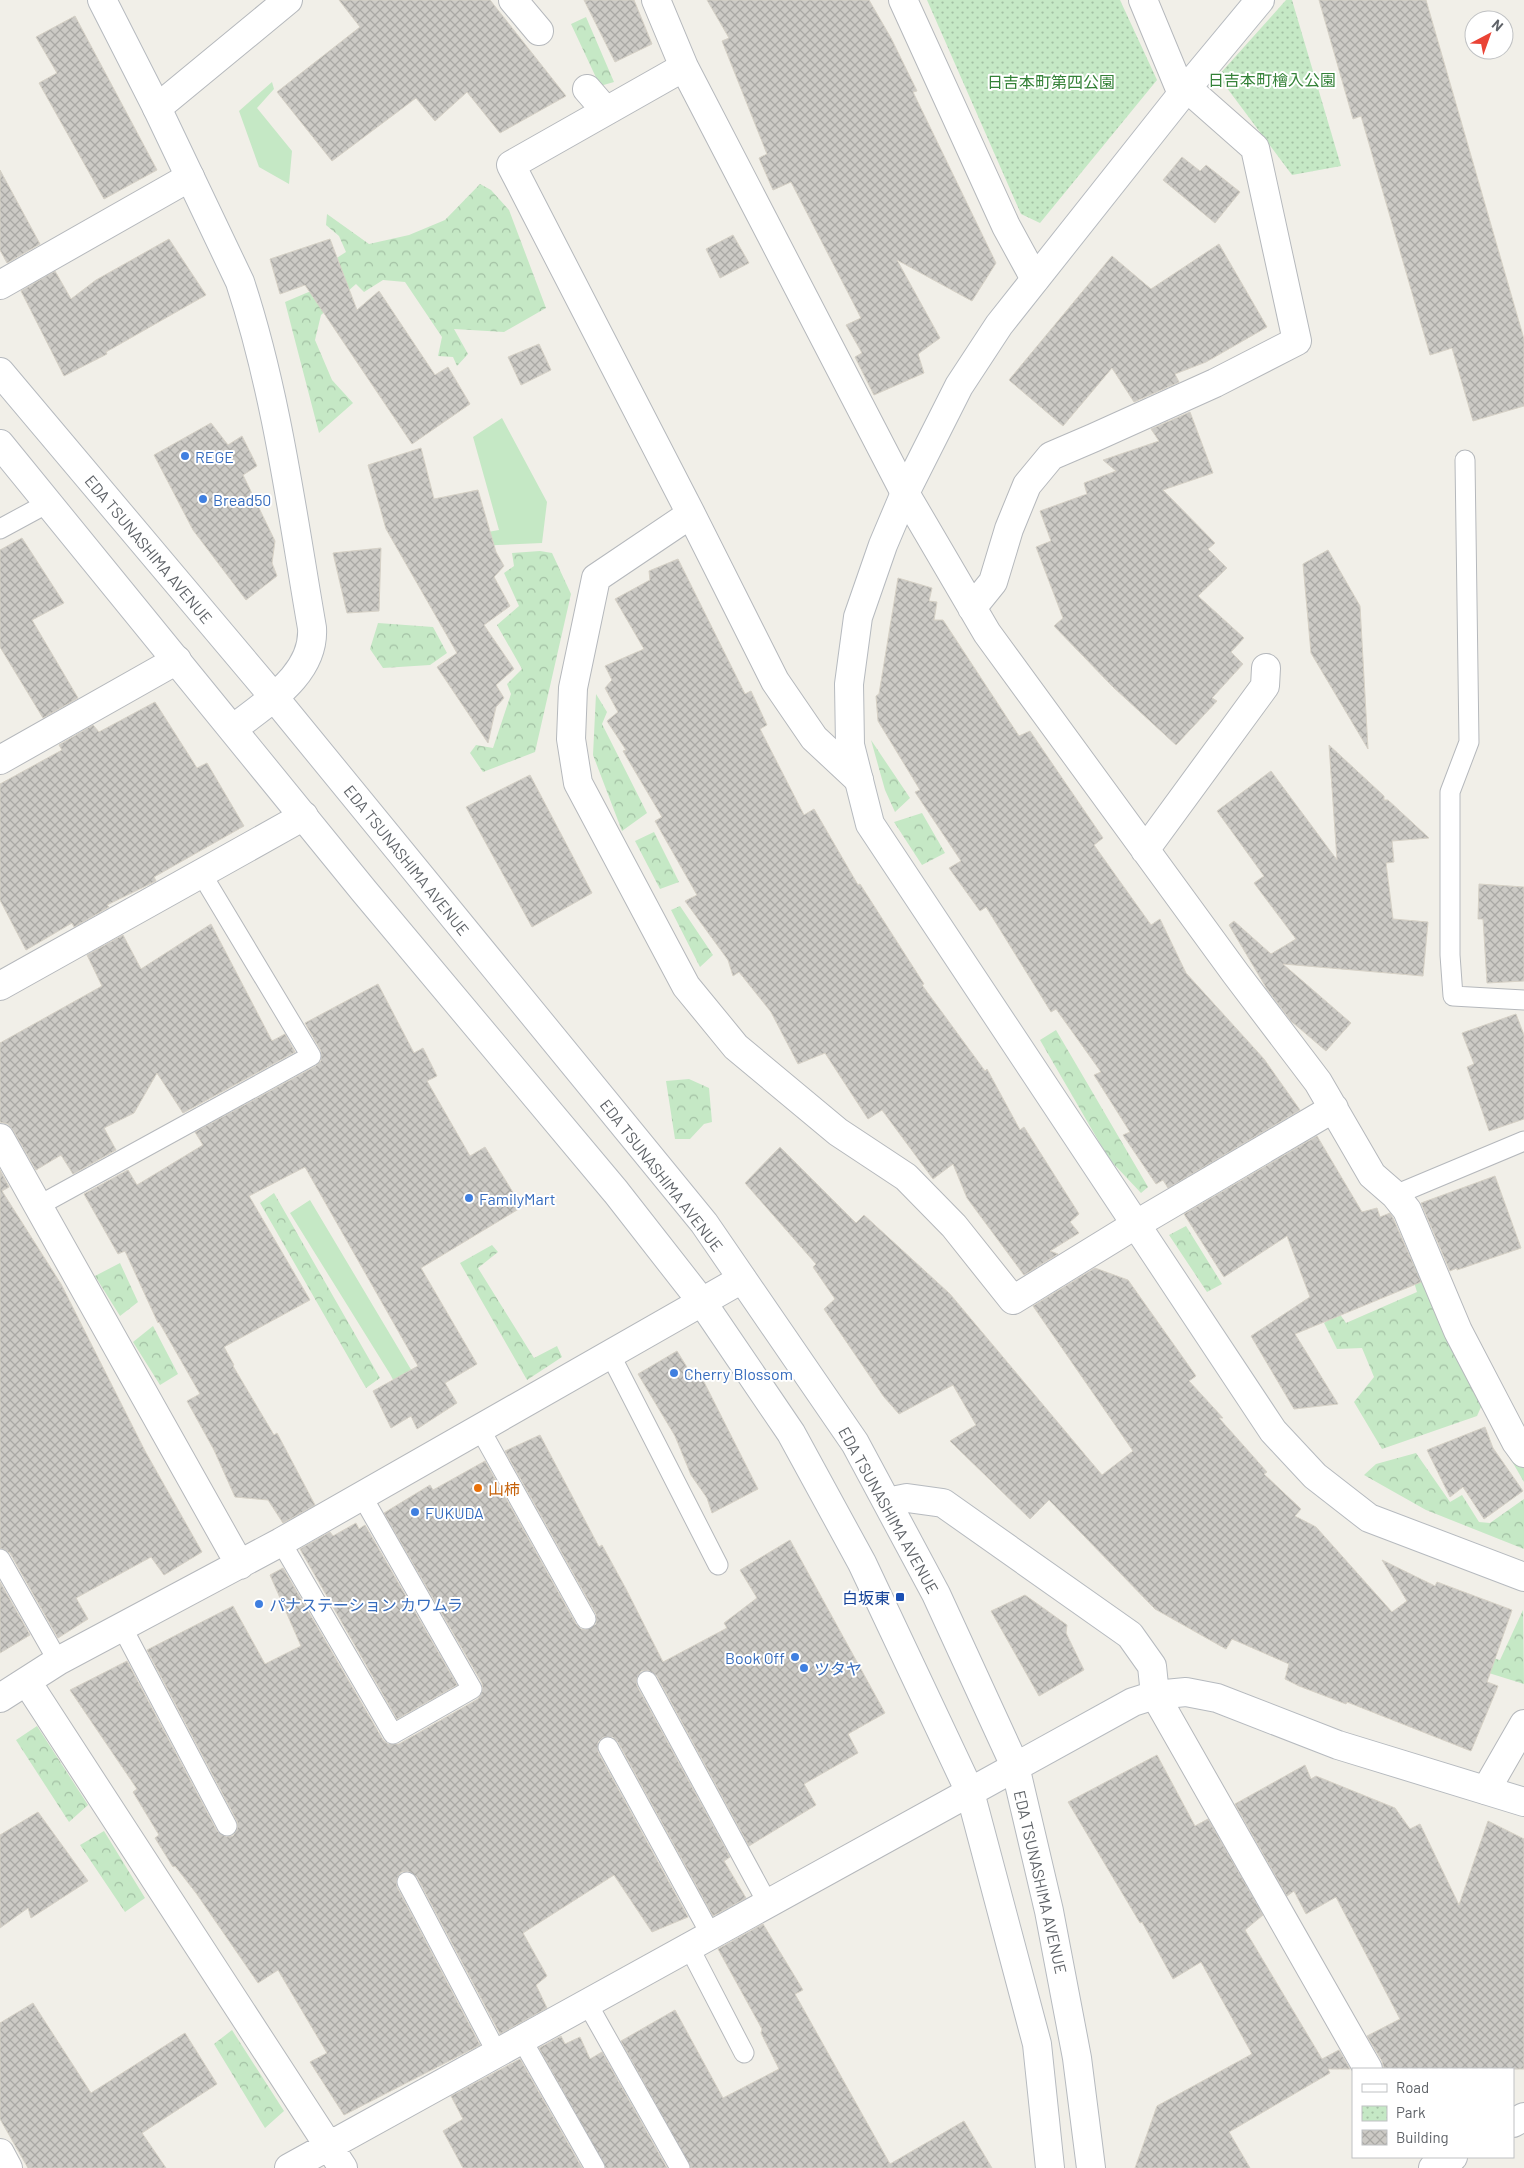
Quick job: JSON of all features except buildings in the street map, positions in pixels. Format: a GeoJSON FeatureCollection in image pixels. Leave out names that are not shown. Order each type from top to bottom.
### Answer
{"type":"FeatureCollection","features":[{"type":"Feature","properties":{"kind":"street"},"geometry":{"type":"LineString","coordinates":[[102,0],[157,108],[240,282],[250,312],[280,442],[312,628],[309,653],[293,679],[233,729]]}},
{"type":"Feature","properties":{"kind":"street"},"geometry":{"type":"LineString","coordinates":[[157,108],[288,0]]}},
{"type":"Feature","properties":{"kind":"street"},"geometry":{"type":"LineString","coordinates":[[513,0],[539,31]]}},
{"type":"Feature","properties":{"kind":"street"},"geometry":{"type":"LineString","coordinates":[[656,0],[684,67],[905,493],[972,608],[987,633],[1145,850],[1318,1082],[1372,1175],[1395,1195],[1407,1210],[1458,1331],[1516,1442],[1524,1453]]}},
{"type":"Feature","properties":{"kind":"street"},"geometry":{"type":"LineString","coordinates":[[903,0],[1006,226],[1035,279]]}},
{"type":"Feature","properties":{"kind":"street"},"geometry":{"type":"LineString","coordinates":[[972,608],[993,582],[1009,529],[1027,485],[1051,456],[1215,382],[1297,341],[1255,148],[1185,91],[1143,0]]}},
{"type":"Feature","properties":{"kind":"street"},"geometry":{"type":"LineString","coordinates":[[1260,0],[999,325],[959,386],[905,493],[883,545],[858,617],[849,684],[850,745],[870,824],[1273,1431],[1315,1476],[1370,1518],[1524,1577]]}},
{"type":"Feature","properties":{"kind":"street"},"geometry":{"type":"LineString","coordinates":[[684,67],[510,165],[691,514],[775,681],[814,738],[859,780]]}},
{"type":"Feature","properties":{"kind":"street"},"geometry":{"type":"LineString","coordinates":[[587,89],[606,111]]}},
{"type":"Feature","properties":{"kind":"street"},"geometry":{"type":"LineString","coordinates":[[0,285],[190,177]]}},
{"type":"Feature","properties":{"kind":"street","name":"EDA TSUNASHIMA AVENUE"},"geometry":{"type":"LineString","coordinates":[[0,372],[273,696],[704,1223],[855,1443],[936,1594],[1015,1766],[1049,1911],[1077,2058],[1091,2168]]}},
{"type":"Feature","properties":{"kind":"street"},"geometry":{"type":"LineString","coordinates":[[0,444],[364,891],[616,1192],[702,1302],[791,1433],[862,1563],[970,1792],[1038,2044],[1050,2168]]}},
{"type":"Feature","properties":{"kind":"street"},"geometry":{"type":"LineString","coordinates":[[691,514],[596,578],[573,688],[570,739],[578,783],[686,986],[736,1047],[838,1132],[906,1177],[954,1226],[1014,1300],[1135,1225],[1334,1108]]}},
{"type":"Feature","properties":{"kind":"street"},"geometry":{"type":"LineString","coordinates":[[0,760],[177,660]]}},
{"type":"Feature","properties":{"kind":"street"},"geometry":{"type":"LineString","coordinates":[[1145,850],[1265,686],[1266,668]]}},
{"type":"Feature","properties":{"kind":"street"},"geometry":{"type":"LineString","coordinates":[[0,986],[304,816]]}},
{"type":"Feature","properties":{"kind":"street"},"geometry":{"type":"LineString","coordinates":[[0,1138],[240,1565]]}},
{"type":"Feature","properties":{"kind":"street"},"geometry":{"type":"LineString","coordinates":[[0,1698],[58,1661],[240,1565],[742,1280]]}},
{"type":"Feature","properties":{"kind":"street"},"geometry":{"type":"LineString","coordinates":[[887,1502],[907,1498],[943,1503],[1122,1629],[1142,1649],[1152,1666],[1156,1695],[1367,2068]]}},
{"type":"Feature","properties":{"kind":"street"},"geometry":{"type":"LineString","coordinates":[[27,1682],[336,2157]]}},
{"type":"Feature","properties":{"kind":"street"},"geometry":{"type":"LineString","coordinates":[[289,2168],[336,2157],[497,2053],[1015,1766],[1133,1702],[1156,1695],[1186,1692],[1217,1698],[1338,1745],[1524,1802]]}},
{"type":"Feature","properties":{"kind":"street"},"geometry":{"type":"LineString","coordinates":[[1486,1790],[1524,1724]]}},
{"type":"Feature","properties":{"kind":"street"},"geometry":{"type":"LineString","coordinates":[[0,2153],[8,2168]]}},
{"type":"Feature","properties":{"kind":"street"},"geometry":{"type":"LineString","coordinates":[[1433,2168],[1451,2158]]}},
{"type":"Feature","properties":{"kind":"lane"},"geometry":{"type":"LineString","coordinates":[[1465,460],[1469,742],[1450,792],[1450,955],[1453,996],[1524,1000]]}},
{"type":"Feature","properties":{"kind":"lane"},"geometry":{"type":"LineString","coordinates":[[0,530],[48,503]]}},
{"type":"Feature","properties":{"kind":"lane"},"geometry":{"type":"LineString","coordinates":[[38,1206],[311,1056],[201,873]]}},
{"type":"Feature","properties":{"kind":"lane"},"geometry":{"type":"LineString","coordinates":[[1395,1195],[1524,1141]]}},
{"type":"Feature","properties":{"kind":"lane"},"geometry":{"type":"LineString","coordinates":[[610,1354],[718,1565]]}},
{"type":"Feature","properties":{"kind":"lane"},"geometry":{"type":"LineString","coordinates":[[480,1429],[586,1619]]}},
{"type":"Feature","properties":{"kind":"lane"},"geometry":{"type":"LineString","coordinates":[[281,1542],[393,1734],[472,1689],[362,1496]]}},
{"type":"Feature","properties":{"kind":"lane"},"geometry":{"type":"LineString","coordinates":[[0,1559],[58,1661]]}},
{"type":"Feature","properties":{"kind":"lane"},"geometry":{"type":"LineString","coordinates":[[122,1627],[227,1826]]}},
{"type":"Feature","properties":{"kind":"lane"},"geometry":{"type":"LineString","coordinates":[[647,1681],[768,1904]]}},
{"type":"Feature","properties":{"kind":"lane"},"geometry":{"type":"LineString","coordinates":[[608,1747],[700,1941],[744,2053]]}},
{"type":"Feature","properties":{"kind":"lane"},"geometry":{"type":"LineString","coordinates":[[407,1882],[497,2053]]}},
{"type":"Feature","properties":{"kind":"lane"},"geometry":{"type":"LineString","coordinates":[[587,2004],[680,2168]]}},
{"type":"Feature","properties":{"kind":"lane"},"geometry":{"type":"LineString","coordinates":[[522,2040],[595,2168]]}},
{"type":"Feature","properties":{"kind":"green space","name":"日吉本町第四公園"},"geometry":{"type":"Polygon","coordinates":[[[927,0],[1120,0],[1157,80],[1040,223],[1021,214],[927,0]]]}},
{"type":"Feature","properties":{"kind":"green space","name":"日吉本町檜入公園"},"geometry":{"type":"Polygon","coordinates":[[[1286,0],[1292,0],[1341,166],[1292,175],[1218,76],[1286,0]]]}},
{"type":"Feature","properties":{"kind":"green space"},"geometry":{"type":"Polygon","coordinates":[[[586,17],[614,82],[600,86],[571,24],[586,17]]]}},
{"type":"Feature","properties":{"kind":"green space"},"geometry":{"type":"Polygon","coordinates":[[[272,82],[274,89],[257,108],[292,151],[289,184],[259,167],[239,111],[272,82]]]}},
{"type":"Feature","properties":{"kind":"green space"},"geometry":{"type":"Polygon","coordinates":[[[480,184],[491,190],[509,210],[546,308],[504,332],[454,329],[468,354],[457,366],[453,357],[438,356],[442,337],[405,282],[383,280],[364,292],[356,284],[321,315],[315,340],[332,380],[353,403],[319,433],[285,302],[337,280],[332,261],[346,252],[339,236],[326,225],[327,214],[369,244],[409,235],[445,220],[480,184]]]}},
{"type":"Feature","properties":{"kind":"green space"},"geometry":{"type":"Polygon","coordinates":[[[502,418],[547,502],[542,543],[450,547],[449,539],[499,530],[473,437],[502,418]]]}},
{"type":"Feature","properties":{"kind":"green space"},"geometry":{"type":"Polygon","coordinates":[[[540,551],[552,553],[571,594],[535,752],[483,772],[470,753],[476,745],[493,748],[511,694],[507,684],[522,669],[497,625],[519,606],[504,573],[514,566],[512,553],[540,551]]]}},
{"type":"Feature","properties":{"kind":"green space"},"geometry":{"type":"Polygon","coordinates":[[[378,623],[433,627],[447,653],[430,665],[383,668],[370,649],[378,623]]]}},
{"type":"Feature","properties":{"kind":"green space"},"geometry":{"type":"Polygon","coordinates":[[[596,694],[607,712],[602,724],[647,813],[622,831],[593,755],[596,694]]]}},
{"type":"Feature","properties":{"kind":"green space"},"geometry":{"type":"Polygon","coordinates":[[[871,740],[910,798],[895,812],[885,790],[871,740]]]}},
{"type":"Feature","properties":{"kind":"green space"},"geometry":{"type":"Polygon","coordinates":[[[922,813],[945,853],[922,865],[894,822],[922,813]]]}},
{"type":"Feature","properties":{"kind":"green space"},"geometry":{"type":"Polygon","coordinates":[[[654,832],[679,882],[660,889],[635,841],[654,832]]]}},
{"type":"Feature","properties":{"kind":"green space"},"geometry":{"type":"Polygon","coordinates":[[[680,906],[713,955],[700,967],[671,910],[680,906]]]}},
{"type":"Feature","properties":{"kind":"green space"},"geometry":{"type":"Polygon","coordinates":[[[1056,1030],[1148,1187],[1141,1193],[1109,1159],[1040,1040],[1056,1030]]]}},
{"type":"Feature","properties":{"kind":"green space"},"geometry":{"type":"Polygon","coordinates":[[[689,1079],[709,1088],[712,1122],[704,1124],[690,1139],[675,1139],[666,1081],[689,1079]]]}},
{"type":"Feature","properties":{"kind":"green space"},"geometry":{"type":"Polygon","coordinates":[[[274,1193],[380,1378],[366,1388],[260,1203],[274,1193]]]}},
{"type":"Feature","properties":{"kind":"green space"},"geometry":{"type":"Polygon","coordinates":[[[310,1200],[425,1393],[407,1406],[390,1374],[290,1213],[310,1200]]]}},
{"type":"Feature","properties":{"kind":"green space"},"geometry":{"type":"Polygon","coordinates":[[[1186,1226],[1222,1284],[1207,1292],[1169,1235],[1186,1226]]]}},
{"type":"Feature","properties":{"kind":"green space"},"geometry":{"type":"Polygon","coordinates":[[[492,1245],[498,1252],[478,1268],[534,1358],[557,1346],[562,1357],[527,1380],[460,1263],[492,1245]]]}},
{"type":"Feature","properties":{"kind":"green space"},"geometry":{"type":"Polygon","coordinates":[[[120,1263],[138,1302],[120,1316],[95,1276],[120,1263]]]}},
{"type":"Feature","properties":{"kind":"green space"},"geometry":{"type":"Polygon","coordinates":[[[1415,1263],[1485,1398],[1477,1416],[1382,1449],[1354,1402],[1374,1377],[1362,1348],[1337,1349],[1324,1323],[1339,1313],[1346,1323],[1417,1292],[1409,1266],[1415,1263]]]}},
{"type":"Feature","properties":{"kind":"green space"},"geometry":{"type":"Polygon","coordinates":[[[153,1326],[178,1374],[160,1385],[133,1342],[153,1326]]]}},
{"type":"Feature","properties":{"kind":"green space"},"geometry":{"type":"Polygon","coordinates":[[[1511,1448],[1524,1468],[1524,1482],[1506,1451],[1511,1448]]]}},
{"type":"Feature","properties":{"kind":"green space"},"geometry":{"type":"Polygon","coordinates":[[[1416,1453],[1450,1502],[1462,1495],[1479,1522],[1490,1523],[1524,1499],[1524,1549],[1426,1510],[1364,1475],[1376,1464],[1416,1453]]]}},
{"type":"Feature","properties":{"kind":"green space"},"geometry":{"type":"Polygon","coordinates":[[[1523,1610],[1524,1684],[1428,1654],[1431,1642],[1500,1660],[1523,1610]]]}},
{"type":"Feature","properties":{"kind":"green space"},"geometry":{"type":"Polygon","coordinates":[[[37,1726],[88,1805],[69,1822],[16,1740],[37,1726]]]}},
{"type":"Feature","properties":{"kind":"green space"},"geometry":{"type":"Polygon","coordinates":[[[104,1831],[145,1898],[125,1912],[80,1845],[104,1831]]]}},
{"type":"Feature","properties":{"kind":"green space"},"geometry":{"type":"Polygon","coordinates":[[[232,2030],[284,2111],[265,2128],[214,2044],[232,2030]]]}},
{"type":"Feature","properties":{"kind":"place","name":"REGE"},"geometry":{"type":"Point","coordinates":[185,456]}},
{"type":"Feature","properties":{"kind":"place","name":"Bread50"},"geometry":{"type":"Point","coordinates":[203,499]}},
{"type":"Feature","properties":{"kind":"place","name":"FamilyMart"},"geometry":{"type":"Point","coordinates":[469,1198]}},
{"type":"Feature","properties":{"kind":"place","name":"Cherry Blossom"},"geometry":{"type":"Point","coordinates":[674,1373]}},
{"type":"Feature","properties":{"kind":"place","name":"山柿"},"geometry":{"type":"Point","coordinates":[478,1488]}},
{"type":"Feature","properties":{"kind":"place","name":"FUKUDA"},"geometry":{"type":"Point","coordinates":[415,1512]}},
{"type":"Feature","properties":{"kind":"place","name":"白坂東"},"geometry":{"type":"Point","coordinates":[900,1597]}},
{"type":"Feature","properties":{"kind":"place","name":"パナステーション カワムラ"},"geometry":{"type":"Point","coordinates":[259,1604]}},
{"type":"Feature","properties":{"kind":"place","name":"Book Off"},"geometry":{"type":"Point","coordinates":[795,1657]}},
{"type":"Feature","properties":{"kind":"place","name":"ツタヤ"},"geometry":{"type":"Point","coordinates":[804,1668]}}]}
